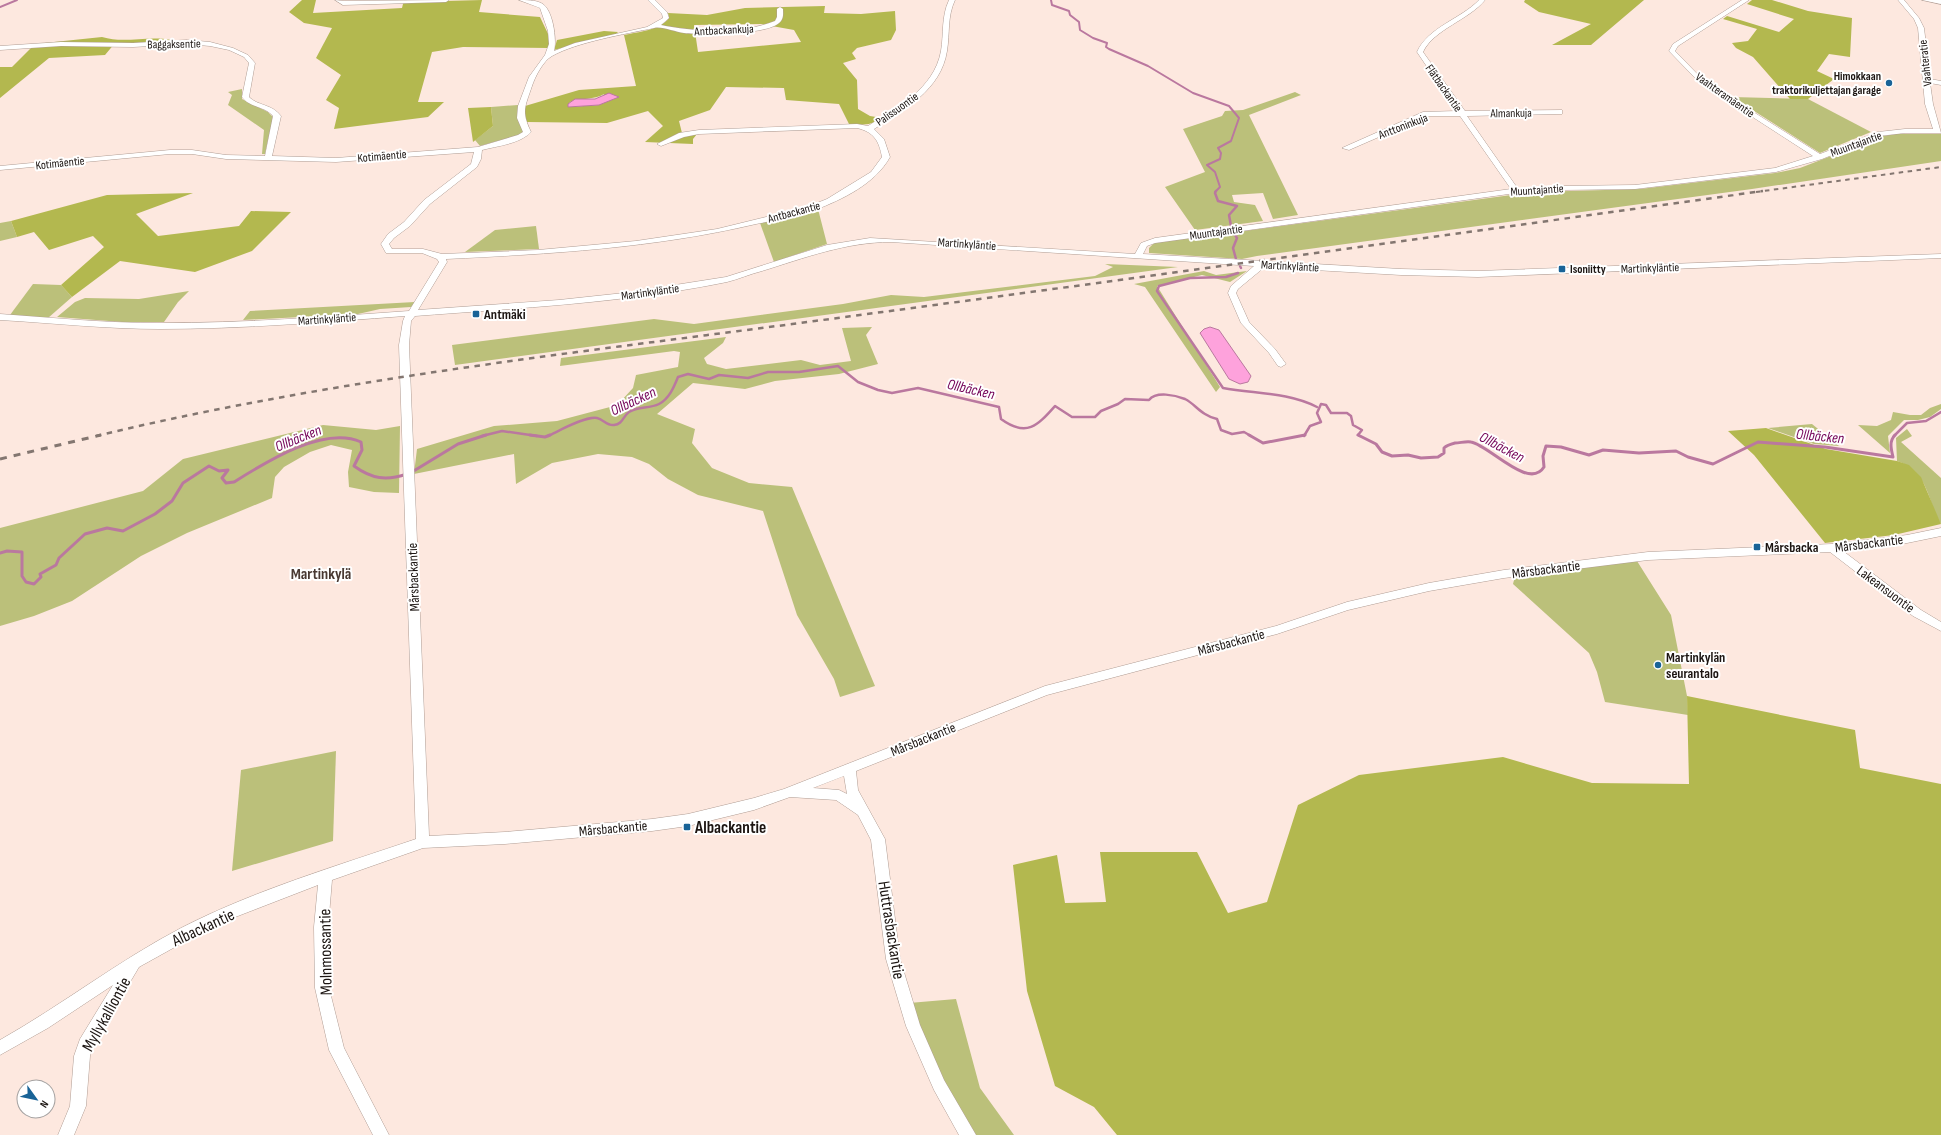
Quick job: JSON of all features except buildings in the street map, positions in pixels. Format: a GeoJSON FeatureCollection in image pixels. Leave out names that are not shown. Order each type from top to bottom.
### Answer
{"type":"FeatureCollection","features":[{"type":"Feature","properties":{"kind":"street"},"geometry":{"type":"LineString","coordinates":[[338,0],[343,3],[446,0]]}},
{"type":"Feature","properties":{"kind":"street"},"geometry":{"type":"LineString","coordinates":[[522,0],[539,4],[543,7],[553,38],[553,47],[548,55]]}},
{"type":"Feature","properties":{"kind":"street"},"geometry":{"type":"LineString","coordinates":[[548,55],[566,48],[656,26],[663,21],[666,16],[665,13],[651,0]]}},
{"type":"Feature","properties":{"kind":"street","name":"Palissuontie"},"geometry":{"type":"LineString","coordinates":[[870,128],[903,107],[928,85],[937,71],[944,53],[948,7],[952,0]]}},
{"type":"Feature","properties":{"kind":"street","name":"Flätbackantie"},"geometry":{"type":"LineString","coordinates":[[1482,0],[1477,6],[1445,27],[1420,48],[1421,56],[1516,191]]}},
{"type":"Feature","properties":{"kind":"street","name":"Vaahteramäentie"},"geometry":{"type":"LineString","coordinates":[[1746,0],[1675,45],[1672,52],[1702,82],[1819,157]]}},
{"type":"Feature","properties":{"kind":"street","name":"Vaahteratie"},"geometry":{"type":"LineString","coordinates":[[1901,0],[1917,18],[1921,28],[1929,104],[1939,131]]}},
{"type":"Feature","properties":{"kind":"street"},"geometry":{"type":"LineString","coordinates":[[1926,0],[1941,2]]}},
{"type":"Feature","properties":{"kind":"street","name":"Antbackankuja"},"geometry":{"type":"LineString","coordinates":[[656,26],[681,31],[698,32],[761,28],[777,22],[780,17],[780,9]]}},
{"type":"Feature","properties":{"kind":"street","name":"Baggaksentie"},"geometry":{"type":"LineString","coordinates":[[0,48],[61,44],[134,45],[188,42],[210,44],[231,49],[246,56],[252,63],[245,97],[252,104],[273,111],[277,116],[268,157]]}},
{"type":"Feature","properties":{"kind":"street","name":"Kotimäentie"},"geometry":{"type":"LineString","coordinates":[[0,168],[170,152],[192,152],[226,157],[336,160],[478,149],[521,138],[526,135],[528,130],[521,118],[522,106],[532,77],[548,55]]}},
{"type":"Feature","properties":{"kind":"street"},"geometry":{"type":"LineString","coordinates":[[1926,80],[1941,83]]}},
{"type":"Feature","properties":{"kind":"street","name":"Almankuja"},"geometry":{"type":"LineString","coordinates":[[1462,114],[1559,112]]}},
{"type":"Feature","properties":{"kind":"street","name":"Anttoninkuja"},"geometry":{"type":"LineString","coordinates":[[1346,148],[1426,114],[1462,114]]}},
{"type":"Feature","properties":{"kind":"street"},"geometry":{"type":"LineString","coordinates":[[661,144],[682,135],[717,130],[842,126],[870,128]]}},
{"type":"Feature","properties":{"kind":"street","name":"Antbackantie"},"geometry":{"type":"LineString","coordinates":[[441,257],[538,252],[636,243],[717,231],[810,210],[852,189],[882,166],[886,157],[884,148],[874,131],[870,128]]}},
{"type":"Feature","properties":{"kind":"street","name":"Muuntajantie"},"geometry":{"type":"LineString","coordinates":[[1139,256],[1139,250],[1145,243],[1164,238],[1516,191],[1659,185],[1776,170],[1819,157],[1878,134],[1905,131],[1939,131]]}},
{"type":"Feature","properties":{"kind":"street"},"geometry":{"type":"LineString","coordinates":[[411,314],[443,262],[441,257],[423,251],[389,251],[385,244],[391,236],[407,224],[427,202],[474,165],[477,158],[478,149]]}},
{"type":"Feature","properties":{"kind":"street","name":"Martinkyläntie"},"geometry":{"type":"LineString","coordinates":[[0,317],[118,325],[161,326],[315,320],[559,303],[685,287],[727,279],[830,247],[870,240],[908,240],[1258,264],[1401,272],[1478,274],[1941,256]]}},
{"type":"Feature","properties":{"kind":"street"},"geometry":{"type":"LineString","coordinates":[[1258,264],[1258,268],[1234,288],[1232,293],[1244,323],[1272,351],[1281,364]]}},
{"type":"Feature","properties":{"kind":"street","name":"Mårsbackantie"},"geometry":{"type":"LineString","coordinates":[[411,314],[407,321],[404,345],[423,842],[505,838],[652,825],[695,818],[754,804],[849,769],[1044,691],[1277,630],[1347,606],[1406,592],[1506,574],[1648,556],[1832,548],[1907,539],[1941,532]]}},
{"type":"Feature","properties":{"kind":"street","name":"Lakeansuontie"},"geometry":{"type":"LineString","coordinates":[[1832,548],[1917,613],[1941,627]]}},
{"type":"Feature","properties":{"kind":"street","name":"Huttrasbackantie"},"geometry":{"type":"LineString","coordinates":[[849,769],[852,791],[861,811],[878,839],[893,959],[913,1026],[939,1085],[968,1135]]}},
{"type":"Feature","properties":{"kind":"street","name":"Huttrasbackantie"},"geometry":{"type":"LineString","coordinates":[[787,793],[839,795],[861,811]]}},
{"type":"Feature","properties":{"kind":"street","name":"Albackantie"},"geometry":{"type":"LineString","coordinates":[[0,1048],[55,1015],[157,949],[251,904],[423,842]]}},
{"type":"Feature","properties":{"kind":"street","name":"Molnmossantie"},"geometry":{"type":"LineString","coordinates":[[326,876],[321,927],[322,988],[337,1050],[381,1135]]}},
{"type":"Feature","properties":{"kind":"street","name":"Myllykalliontie"},"geometry":{"type":"LineString","coordinates":[[66,1135],[78,1106],[82,1056],[88,1039],[134,963]]}},
{"type":"Feature","properties":{"kind":"green space"},"geometry":{"type":"Polygon","coordinates":[[[302,0],[316,0],[313,13],[402,8],[404,0],[407,0],[407,2],[482,0],[479,12],[540,17],[550,38],[549,48],[463,47],[432,52],[418,102],[444,102],[428,117],[334,129],[339,108],[326,100],[341,75],[316,58],[332,28],[304,23],[289,12],[302,0]]]}},
{"type":"Feature","properties":{"kind":"green space"},"geometry":{"type":"Polygon","coordinates":[[[1525,0],[1644,0],[1591,45],[1552,45],[1591,24],[1539,12],[1524,2],[1525,0]]]}},
{"type":"Feature","properties":{"kind":"green space"},"geometry":{"type":"Polygon","coordinates":[[[1752,0],[1772,0],[1808,11],[1852,18],[1850,57],[1829,54],[1817,71],[1834,79],[1808,99],[1790,99],[1753,57],[1736,48],[1732,43],[1748,41],[1757,29],[1723,19],[1727,16],[1779,32],[1794,19],[1747,4],[1752,0]]]}},
{"type":"Feature","properties":{"kind":"green space"},"geometry":{"type":"Polygon","coordinates":[[[825,6],[824,13],[861,14],[895,11],[896,30],[891,40],[857,48],[852,53],[856,59],[843,63],[857,80],[858,109],[870,116],[882,118],[866,124],[849,124],[839,104],[786,100],[784,88],[726,87],[710,110],[679,121],[682,133],[697,134],[693,139],[693,144],[645,142],[663,126],[648,111],[607,123],[527,122],[524,118],[525,106],[579,90],[636,86],[624,35],[648,30],[660,25],[669,18],[668,13],[707,15],[745,8],[825,6]],[[761,24],[694,25],[698,52],[801,42],[794,30],[761,24]],[[604,94],[570,102],[568,107],[599,105],[604,94]]]}},
{"type":"Feature","properties":{"kind":"green space"},"geometry":{"type":"Polygon","coordinates":[[[604,31],[618,32],[616,34],[554,50],[557,40],[604,31]]]}},
{"type":"Feature","properties":{"kind":"green space"},"geometry":{"type":"Polygon","coordinates":[[[102,37],[119,40],[154,38],[171,40],[132,44],[115,43],[105,55],[49,58],[0,98],[0,67],[12,67],[35,44],[102,37]]]}},
{"type":"Feature","properties":{"kind":"green space"},"geometry":{"type":"Polygon","coordinates":[[[242,89],[242,99],[268,112],[273,117],[265,154],[262,154],[264,130],[228,105],[232,95],[228,92],[242,89]]]}},
{"type":"Feature","properties":{"kind":"green space"},"geometry":{"type":"Polygon","coordinates":[[[1295,92],[1301,95],[1249,115],[1298,215],[1273,219],[1263,193],[1232,195],[1234,202],[1255,205],[1263,221],[1195,230],[1165,187],[1205,172],[1183,129],[1222,116],[1225,111],[1243,110],[1295,92]]]}},
{"type":"Feature","properties":{"kind":"green space"},"geometry":{"type":"Polygon","coordinates":[[[1732,97],[1808,99],[1871,132],[1820,153],[1732,97]]]}},
{"type":"Feature","properties":{"kind":"green space"},"geometry":{"type":"Polygon","coordinates":[[[518,105],[518,119],[524,130],[522,134],[480,146],[475,140],[493,126],[491,107],[518,105]]]}},
{"type":"Feature","properties":{"kind":"green space"},"geometry":{"type":"Polygon","coordinates":[[[491,107],[493,126],[473,142],[468,108],[491,107]]]}},
{"type":"Feature","properties":{"kind":"green space"},"geometry":{"type":"Polygon","coordinates":[[[1895,134],[1941,134],[1941,161],[1752,189],[1242,259],[1149,253],[1149,248],[1154,243],[1534,192],[1640,189],[1775,173],[1800,168],[1883,136],[1895,134]]]}},
{"type":"Feature","properties":{"kind":"green space"},"geometry":{"type":"Polygon","coordinates":[[[193,193],[136,214],[158,236],[239,226],[251,211],[291,212],[252,251],[195,272],[120,261],[72,297],[61,285],[104,247],[93,236],[49,250],[34,232],[17,237],[11,221],[107,195],[193,193]]]}},
{"type":"Feature","properties":{"kind":"green space"},"geometry":{"type":"Polygon","coordinates":[[[818,209],[827,244],[774,262],[760,223],[791,217],[818,209]]]}},
{"type":"Feature","properties":{"kind":"green space"},"geometry":{"type":"Polygon","coordinates":[[[11,221],[17,237],[0,241],[0,223],[11,221]]]}},
{"type":"Feature","properties":{"kind":"green space"},"geometry":{"type":"Polygon","coordinates":[[[536,226],[539,249],[465,252],[495,230],[536,226]]]}},
{"type":"Feature","properties":{"kind":"green space"},"geometry":{"type":"Polygon","coordinates":[[[1105,264],[1178,267],[455,365],[452,345],[654,319],[694,324],[843,304],[891,295],[924,297],[1095,276],[1113,267],[1105,264]]]}},
{"type":"Feature","properties":{"kind":"green space"},"geometry":{"type":"Polygon","coordinates":[[[1204,271],[1216,275],[1247,271],[1230,282],[1202,275],[1157,286],[1220,387],[1216,392],[1145,287],[1134,284],[1204,271]]]}},
{"type":"Feature","properties":{"kind":"green space"},"geometry":{"type":"Polygon","coordinates":[[[33,284],[61,285],[72,297],[48,318],[10,315],[33,284]]]}},
{"type":"Feature","properties":{"kind":"green space"},"geometry":{"type":"Polygon","coordinates":[[[189,291],[178,302],[164,322],[122,322],[57,317],[75,302],[85,298],[139,299],[189,291]]]}},
{"type":"Feature","properties":{"kind":"green space"},"geometry":{"type":"Polygon","coordinates":[[[415,302],[411,307],[380,309],[358,314],[243,320],[250,311],[415,302]]]}},
{"type":"Feature","properties":{"kind":"green space"},"geometry":{"type":"Polygon","coordinates":[[[872,327],[866,335],[878,364],[839,374],[775,381],[745,389],[693,383],[657,414],[695,429],[692,443],[712,468],[749,483],[792,487],[875,686],[840,697],[834,679],[797,615],[763,511],[698,495],[668,479],[649,464],[632,457],[598,454],[552,463],[516,484],[514,454],[414,474],[417,449],[494,426],[557,421],[610,407],[620,402],[633,388],[636,375],[678,367],[680,352],[674,351],[560,366],[561,358],[726,337],[723,343],[704,358],[707,364],[726,369],[801,360],[820,365],[851,361],[842,328],[872,327]]]}},
{"type":"Feature","properties":{"kind":"green space"},"geometry":{"type":"Polygon","coordinates":[[[1941,404],[1941,409],[1930,417],[1918,420],[1904,420],[1888,436],[1890,453],[1858,425],[1877,426],[1891,420],[1893,412],[1921,415],[1930,408],[1941,404]]]}},
{"type":"Feature","properties":{"kind":"green space"},"geometry":{"type":"Polygon","coordinates":[[[1812,424],[1839,446],[1814,444],[1768,428],[1812,424]]]}},
{"type":"Feature","properties":{"kind":"green space"},"geometry":{"type":"Polygon","coordinates":[[[323,425],[376,430],[400,426],[399,493],[374,492],[349,487],[348,472],[352,450],[331,445],[310,452],[284,467],[275,477],[272,498],[187,533],[141,556],[72,601],[34,616],[0,626],[0,528],[143,491],[183,459],[323,425]]]}},
{"type":"Feature","properties":{"kind":"green space"},"geometry":{"type":"Polygon","coordinates":[[[1766,428],[1826,449],[1897,461],[1909,465],[1921,477],[1941,524],[1894,535],[1825,543],[1754,455],[1728,431],[1766,428]]]}},
{"type":"Feature","properties":{"kind":"green space"},"geometry":{"type":"Polygon","coordinates":[[[1907,429],[1912,436],[1901,442],[1941,478],[1941,524],[1921,479],[1907,466],[1897,461],[1896,438],[1907,429]]]}},
{"type":"Feature","properties":{"kind":"green space"},"geometry":{"type":"Polygon","coordinates":[[[1637,561],[1671,615],[1687,696],[1688,715],[1605,702],[1597,672],[1589,653],[1513,584],[1515,576],[1637,561]]]}},
{"type":"Feature","properties":{"kind":"green space"},"geometry":{"type":"Polygon","coordinates":[[[1687,696],[1855,730],[1860,768],[1941,784],[1941,1135],[1117,1135],[1094,1107],[1055,1086],[1027,991],[1013,865],[1057,855],[1065,903],[1106,902],[1100,852],[1197,852],[1228,913],[1267,902],[1298,805],[1359,775],[1503,757],[1592,783],[1689,784],[1687,696]]]}},
{"type":"Feature","properties":{"kind":"green space"},"geometry":{"type":"Polygon","coordinates":[[[336,751],[333,841],[232,871],[241,770],[336,751]]]}},
{"type":"Feature","properties":{"kind":"green space"},"geometry":{"type":"Polygon","coordinates":[[[956,999],[980,1088],[1014,1135],[976,1135],[944,1081],[909,1003],[956,999]]]}},
{"type":"Feature","properties":{"kind":"shaded area"},"geometry":{"type":"Polygon","coordinates":[[[609,93],[619,97],[599,105],[568,107],[568,104],[575,99],[595,99],[609,93]]]}},
{"type":"Feature","properties":{"kind":"shaded area"},"geometry":{"type":"Polygon","coordinates":[[[1210,327],[1219,330],[1251,376],[1248,382],[1240,384],[1229,379],[1200,333],[1204,329],[1210,327]]]}},
{"type":"Feature","properties":{"kind":"waterway"},"geometry":{"type":"LineString","coordinates":[[0,7],[17,0]]}},
{"type":"Feature","properties":{"kind":"waterway"},"geometry":{"type":"LineString","coordinates":[[1051,0],[1052,5],[1069,11],[1070,15],[1079,22],[1080,30],[1093,38],[1107,43],[1106,47],[1109,49],[1148,66],[1193,93],[1229,106],[1239,118],[1231,141],[1218,148],[1221,153],[1220,159],[1207,165],[1215,172],[1220,187],[1216,191]]}},
{"type":"Feature","properties":{"kind":"waterway"},"geometry":{"type":"LineString","coordinates":[[1216,191],[1215,193],[1218,201],[1237,206],[1229,215],[1231,226]]}},
{"type":"Feature","properties":{"kind":"waterway"},"geometry":{"type":"LineString","coordinates":[[1233,232],[1237,238],[1233,248],[1236,259]]}},
{"type":"Feature","properties":{"kind":"waterway"},"geometry":{"type":"LineString","coordinates":[[1238,273],[1226,277],[1190,278],[1159,286],[1157,291],[1223,388],[1283,396],[1306,402],[1317,407]]}},
{"type":"Feature","properties":{"kind":"waterway","name":"Ollbäcken"},"geometry":{"type":"LineString","coordinates":[[548,436],[586,419],[597,418],[612,425],[617,424],[621,422],[632,410],[655,406],[663,402],[671,392],[678,377],[688,374],[709,379],[719,375],[748,378],[768,372],[799,372],[838,366],[858,382],[878,390],[892,393],[918,388],[999,407],[1001,419],[1018,428],[1031,427],[1043,419],[1055,406],[1072,417],[1095,417],[1101,411],[1118,404],[1125,399],[1149,400],[1156,395],[1166,395],[1176,396],[1191,402],[1200,411],[1217,419],[1221,430],[1232,434],[1244,432],[1251,436]]}},
{"type":"Feature","properties":{"kind":"waterway","name":"Ollbäcken"},"geometry":{"type":"LineString","coordinates":[[1305,435],[1310,426],[1321,422],[1317,413],[1321,404],[1326,405],[1331,413],[1347,413],[1351,416],[1353,425],[1362,430],[1358,435],[1376,444],[1382,452],[1392,456],[1408,455],[1421,458],[1438,457],[1444,453],[1444,448],[1448,445],[1471,442],[1479,445],[1509,465],[1529,474],[1537,473],[1544,467],[1543,456],[1546,446],[1561,447],[1589,455],[1603,450],[1639,453],[1676,451],[1688,457],[1713,464],[1758,442],[1825,447],[1893,457],[1891,448],[1893,437],[1907,423],[1926,421],[1941,412]]}},
{"type":"Feature","properties":{"kind":"waterway","name":"Ollbäcken"},"geometry":{"type":"LineString","coordinates":[[486,435],[502,431],[530,435]]}},
{"type":"Feature","properties":{"kind":"waterway","name":"Ollbäcken"},"geometry":{"type":"LineString","coordinates":[[412,472],[458,444],[486,435]]}},
{"type":"Feature","properties":{"kind":"waterway","name":"Ollbäcken"},"geometry":{"type":"LineString","coordinates":[[482,436],[486,435]]}},
{"type":"Feature","properties":{"kind":"waterway","name":"Ollbäcken"},"geometry":{"type":"LineString","coordinates":[[530,435],[545,437],[550,435]]}},
{"type":"Feature","properties":{"kind":"waterway","name":"Ollbäcken"},"geometry":{"type":"LineString","coordinates":[[530,435],[537,436]]}},
{"type":"Feature","properties":{"kind":"waterway","name":"Ollbäcken"},"geometry":{"type":"LineString","coordinates":[[1249,435],[1263,443],[1305,435]]}},
{"type":"Feature","properties":{"kind":"waterway","name":"Ollbäcken"},"geometry":{"type":"LineString","coordinates":[[0,553],[7,551],[22,552],[22,576],[26,582],[34,584],[41,577],[40,574],[56,565],[59,558],[85,534],[107,528],[123,531],[155,514],[172,501],[183,483],[209,466],[219,471],[228,470],[222,478],[226,483],[234,482],[278,456],[313,442],[330,438],[346,438],[361,442],[362,450],[354,466],[367,474],[379,478],[392,478],[407,474]]}},
{"type":"Feature","properties":{"kind":"railway"},"geometry":{"type":"LineString","coordinates":[[1756,192],[1941,167]]}},
{"type":"Feature","properties":{"kind":"railway"},"geometry":{"type":"LineString","coordinates":[[96,436],[275,398],[454,369],[1052,289],[1763,191]]}},
{"type":"Feature","properties":{"kind":"railway"},"geometry":{"type":"LineString","coordinates":[[0,459],[101,435]]}},
{"type":"Feature","properties":{"kind":"place","name":"Himokkaan traktorikuljettajan garage"},"geometry":{"type":"Point","coordinates":[1889,83]}},
{"type":"Feature","properties":{"kind":"place","name":"Isoniitty"},"geometry":{"type":"Point","coordinates":[1562,269]}},
{"type":"Feature","properties":{"kind":"place","name":"Antmäki"},"geometry":{"type":"Point","coordinates":[476,314]}},
{"type":"Feature","properties":{"kind":"place","name":"Mårsbacka"},"geometry":{"type":"Point","coordinates":[1757,547]}},
{"type":"Feature","properties":{"kind":"place","name":"Martinkylän seurantalo"},"geometry":{"type":"Point","coordinates":[1658,665]}},
{"type":"Feature","properties":{"kind":"place","name":"Albackantie"},"geometry":{"type":"Point","coordinates":[687,827]}},
{"type":"Feature","properties":{"kind":"district","name":"Martinkylä"},"geometry":{"type":"Point","coordinates":[321,573]}}]}
